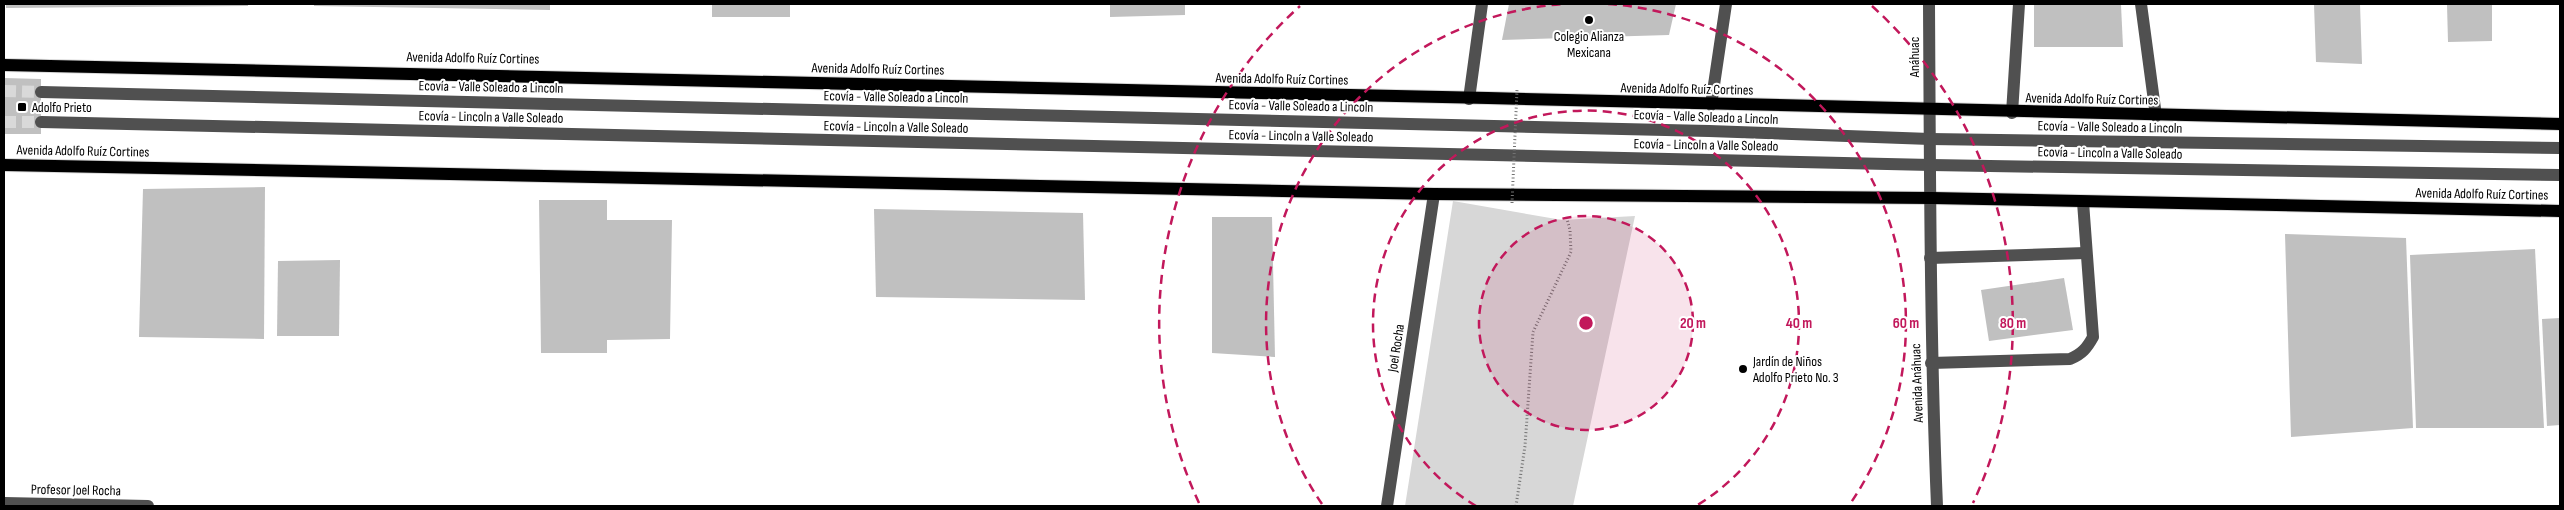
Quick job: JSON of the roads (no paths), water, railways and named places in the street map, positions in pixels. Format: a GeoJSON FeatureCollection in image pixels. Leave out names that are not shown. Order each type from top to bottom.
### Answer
{"type":"FeatureCollection","features":[{"type":"Feature","properties":{"kind":"main road","name":"Avenida Adolfo Ruíz Cortines"},"geometry":{"type":"LineString","coordinates":[[4,65],[310,69],[1930,111],[2560,124]]}},
{"type":"Feature","properties":{"kind":"main road","name":"Avenida Adolfo Ruíz Cortines"},"geometry":{"type":"LineString","coordinates":[[4,164],[1434,194],[1932,198],[2560,211]]}},
{"type":"Feature","properties":{"kind":"street"},"geometry":{"type":"LineString","coordinates":[[1469,99],[1482,4]]}},
{"type":"Feature","properties":{"kind":"street"},"geometry":{"type":"LineString","coordinates":[[1711,105],[1726,4]]}},
{"type":"Feature","properties":{"kind":"street","name":"Anáhuac"},"geometry":{"type":"LineString","coordinates":[[1929,4],[1931,165]]}},
{"type":"Feature","properties":{"kind":"street"},"geometry":{"type":"LineString","coordinates":[[2012,113],[2019,4]]}},
{"type":"Feature","properties":{"kind":"street"},"geometry":{"type":"LineString","coordinates":[[2141,4],[2156,116]]}},
{"type":"Feature","properties":{"kind":"street","name":"Ecovía - Valle Soleado a Lincoln"},"geometry":{"type":"LineString","coordinates":[[40,92],[1708,131],[1930,140],[2560,148]]}},
{"type":"Feature","properties":{"kind":"street","name":"Ecovía - Lincoln a Valle Soleado"},"geometry":{"type":"LineString","coordinates":[[40,122],[1931,165],[2560,175]]}},
{"type":"Feature","properties":{"kind":"street","name":"Avenida Anáhuac"},"geometry":{"type":"LineString","coordinates":[[1931,165],[1931,364],[1937,506]]}},
{"type":"Feature","properties":{"kind":"street","name":"Joel Rocha"},"geometry":{"type":"LineString","coordinates":[[1387,506],[1434,194]]}},
{"type":"Feature","properties":{"kind":"street"},"geometry":{"type":"LineString","coordinates":[[1931,364],[2070,359],[2080,355],[2087,348],[2093,337],[2083,202]]}},
{"type":"Feature","properties":{"kind":"street"},"geometry":{"type":"LineString","coordinates":[[1930,258],[2086,253]]}},
{"type":"Feature","properties":{"kind":"street","name":"Profesor Joel Rocha"},"geometry":{"type":"LineString","coordinates":[[4,503],[148,506]]}},
{"type":"Feature","properties":{"kind":"tunnel"},"geometry":{"type":"LineString","coordinates":[[4,91],[41,92]]}},
{"type":"Feature","properties":{"kind":"tunnel"},"geometry":{"type":"LineString","coordinates":[[4,122],[41,122]]}},
{"type":"Feature","properties":{"kind":"place","name":"Colegio Alianza Mexicana"},"geometry":{"type":"Point","coordinates":[1589,20]}},
{"type":"Feature","properties":{"kind":"place","name":"Adolfo Prieto"},"geometry":{"type":"Point","coordinates":[22,107]}},
{"type":"Feature","properties":{"kind":"place","name":"Jardín de Niños Adolfo Prieto No. 3"},"geometry":{"type":"Point","coordinates":[1743,369]}}]}
